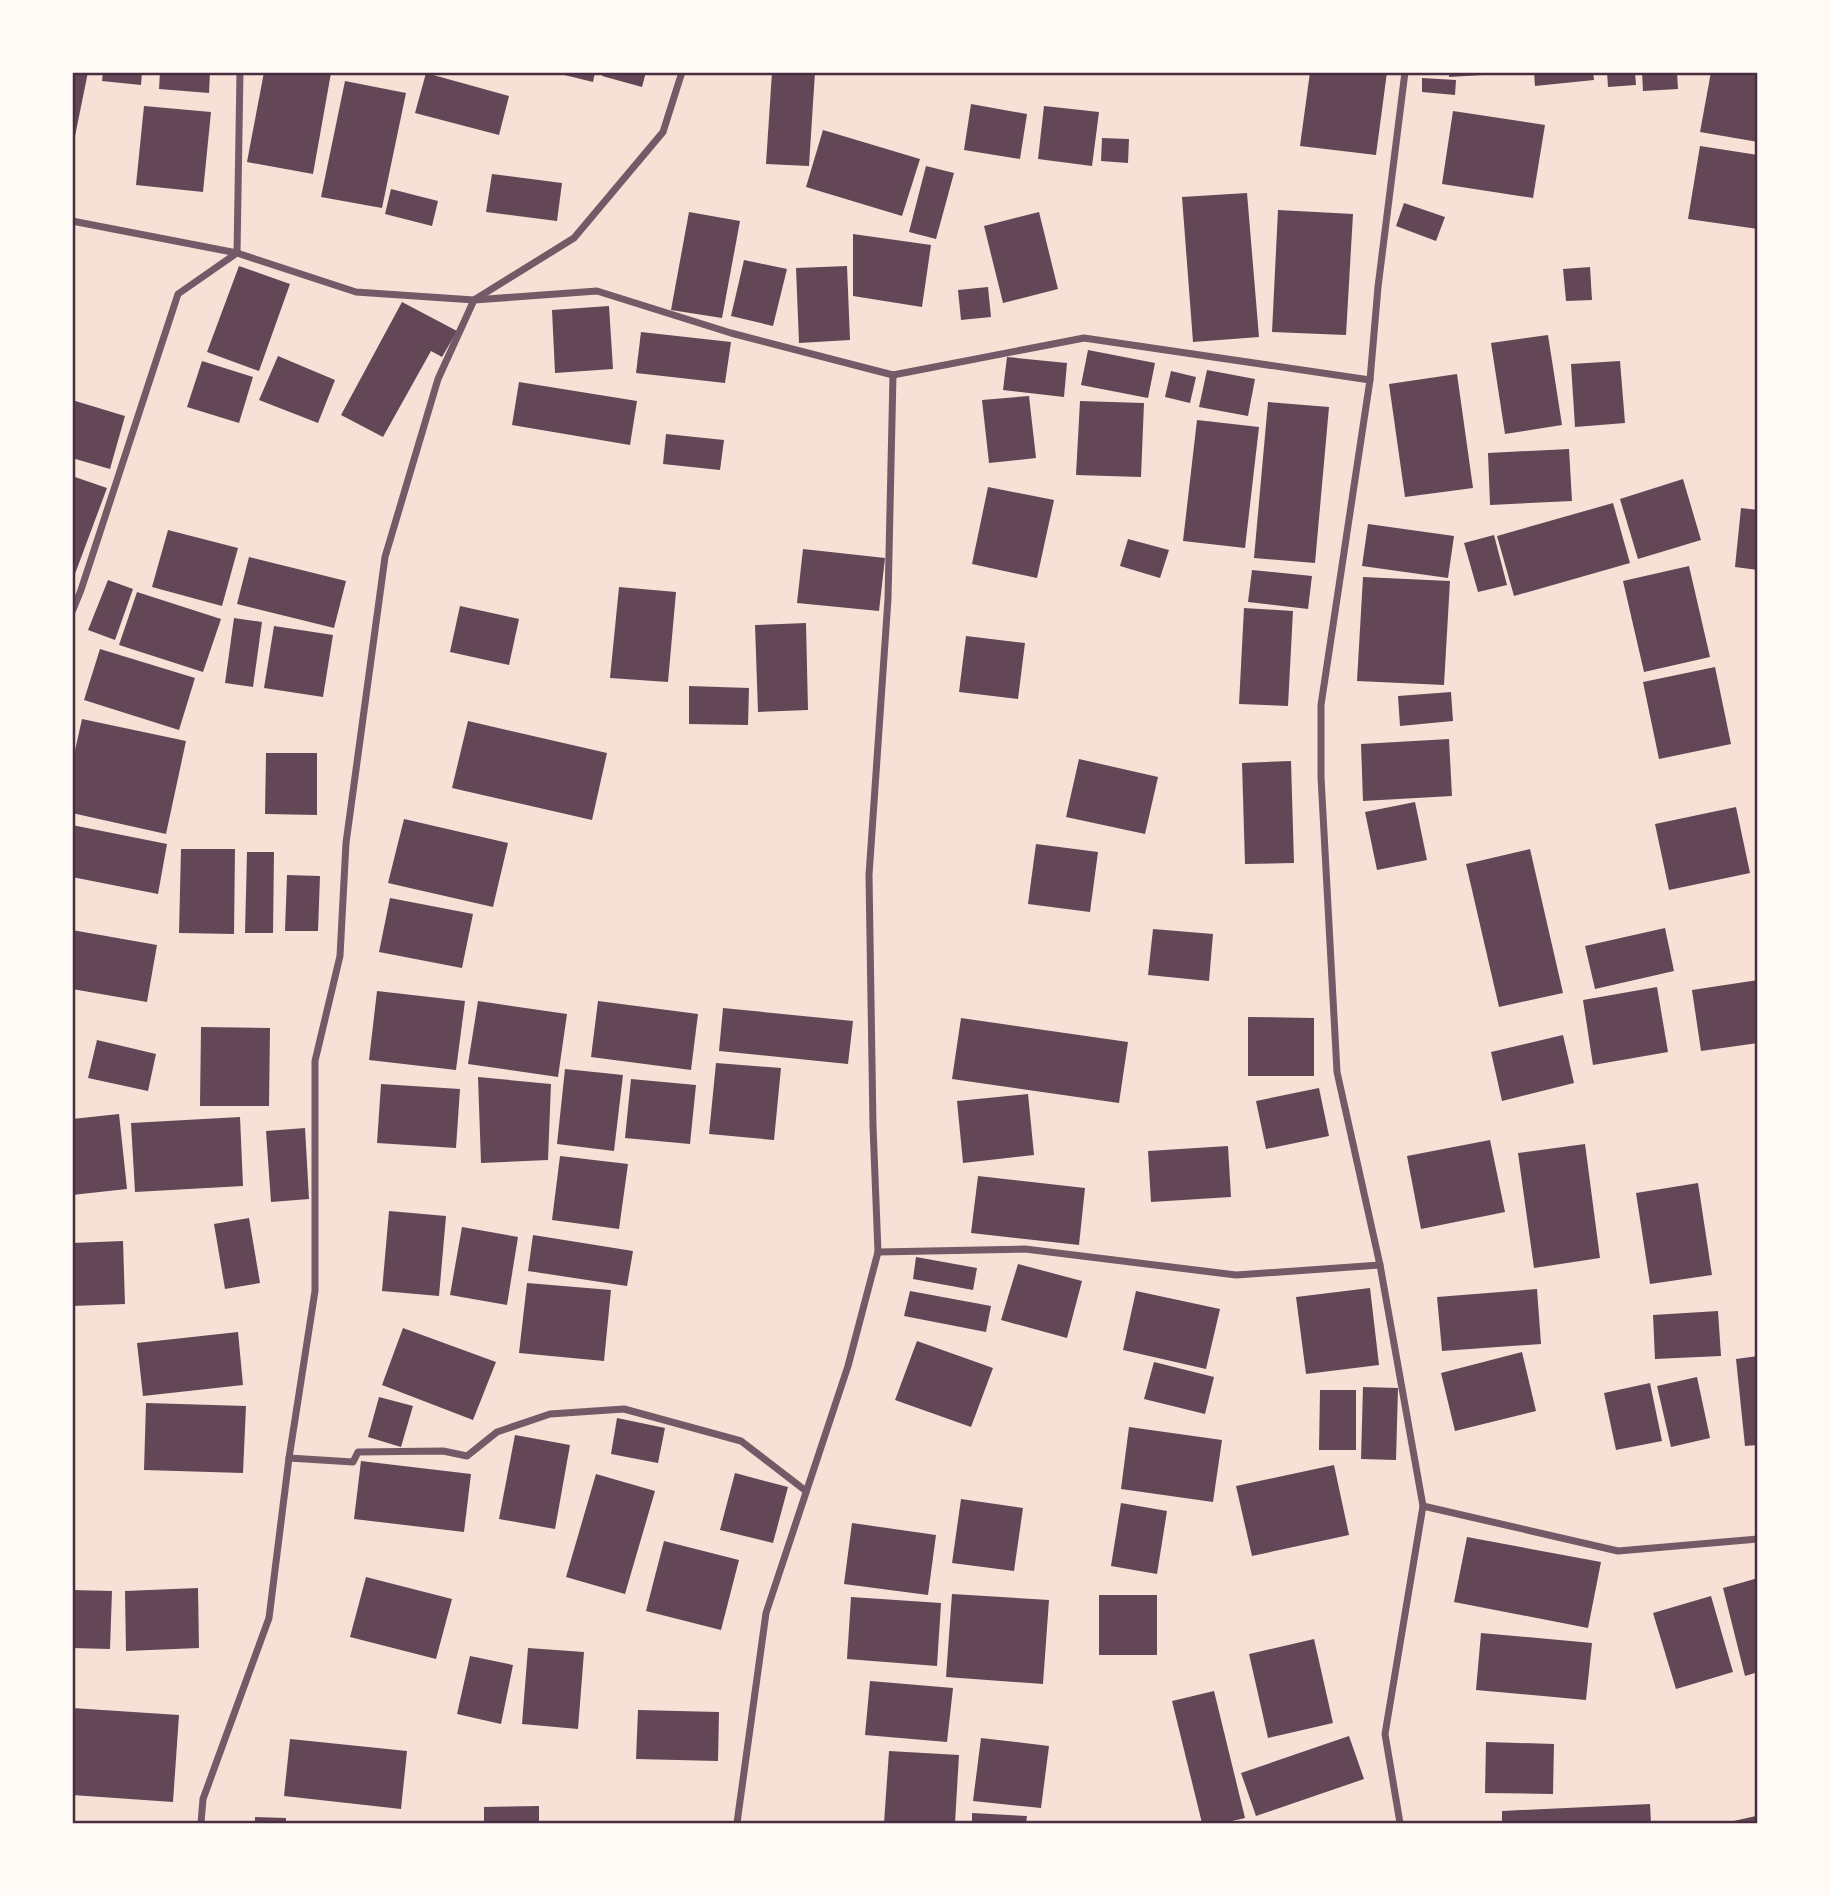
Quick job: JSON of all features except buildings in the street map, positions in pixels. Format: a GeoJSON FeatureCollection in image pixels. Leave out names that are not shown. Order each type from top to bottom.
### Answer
{"type":"FeatureCollection","features":[{"type":"Feature","properties":{"kind":"street"},"geometry":{"type":"LineString","coordinates":[[237,253],[240,72]]}},
{"type":"Feature","properties":{"kind":"street"},"geometry":{"type":"LineString","coordinates":[[201,1823],[204,1799],[269,1618],[289,1458],[315,1291],[315,1061],[340,956],[346,843],[386,557],[438,379],[474,300],[574,238],[663,132],[682,72]]}},
{"type":"Feature","properties":{"kind":"street"},"geometry":{"type":"LineString","coordinates":[[1400,1823],[1385,1734],[1423,1506],[1380,1265],[1337,1072],[1321,777],[1321,705],[1370,380],[1378,287],[1405,72]]}},
{"type":"Feature","properties":{"kind":"street"},"geometry":{"type":"LineString","coordinates":[[72,221],[237,253],[356,292],[474,300],[597,291],[731,333],[893,375],[1084,338],[1370,380]]}},
{"type":"Feature","properties":{"kind":"street"},"geometry":{"type":"LineString","coordinates":[[72,612],[178,295],[237,253]]}},
{"type":"Feature","properties":{"kind":"street"},"geometry":{"type":"LineString","coordinates":[[737,1823],[766,1613],[848,1366],[878,1252],[869,875],[888,599],[893,375]]}},
{"type":"Feature","properties":{"kind":"street"},"geometry":{"type":"LineString","coordinates":[[878,1252],[1025,1249],[1236,1275],[1380,1265]]}},
{"type":"Feature","properties":{"kind":"street"},"geometry":{"type":"LineString","coordinates":[[289,1458],[353,1462],[358,1452],[443,1451],[467,1457],[497,1432],[550,1414],[624,1409],[741,1441],[806,1490]]}},
{"type":"Feature","properties":{"kind":"street"},"geometry":{"type":"LineString","coordinates":[[1423,1506],[1618,1551],[1758,1539]]}}]}
